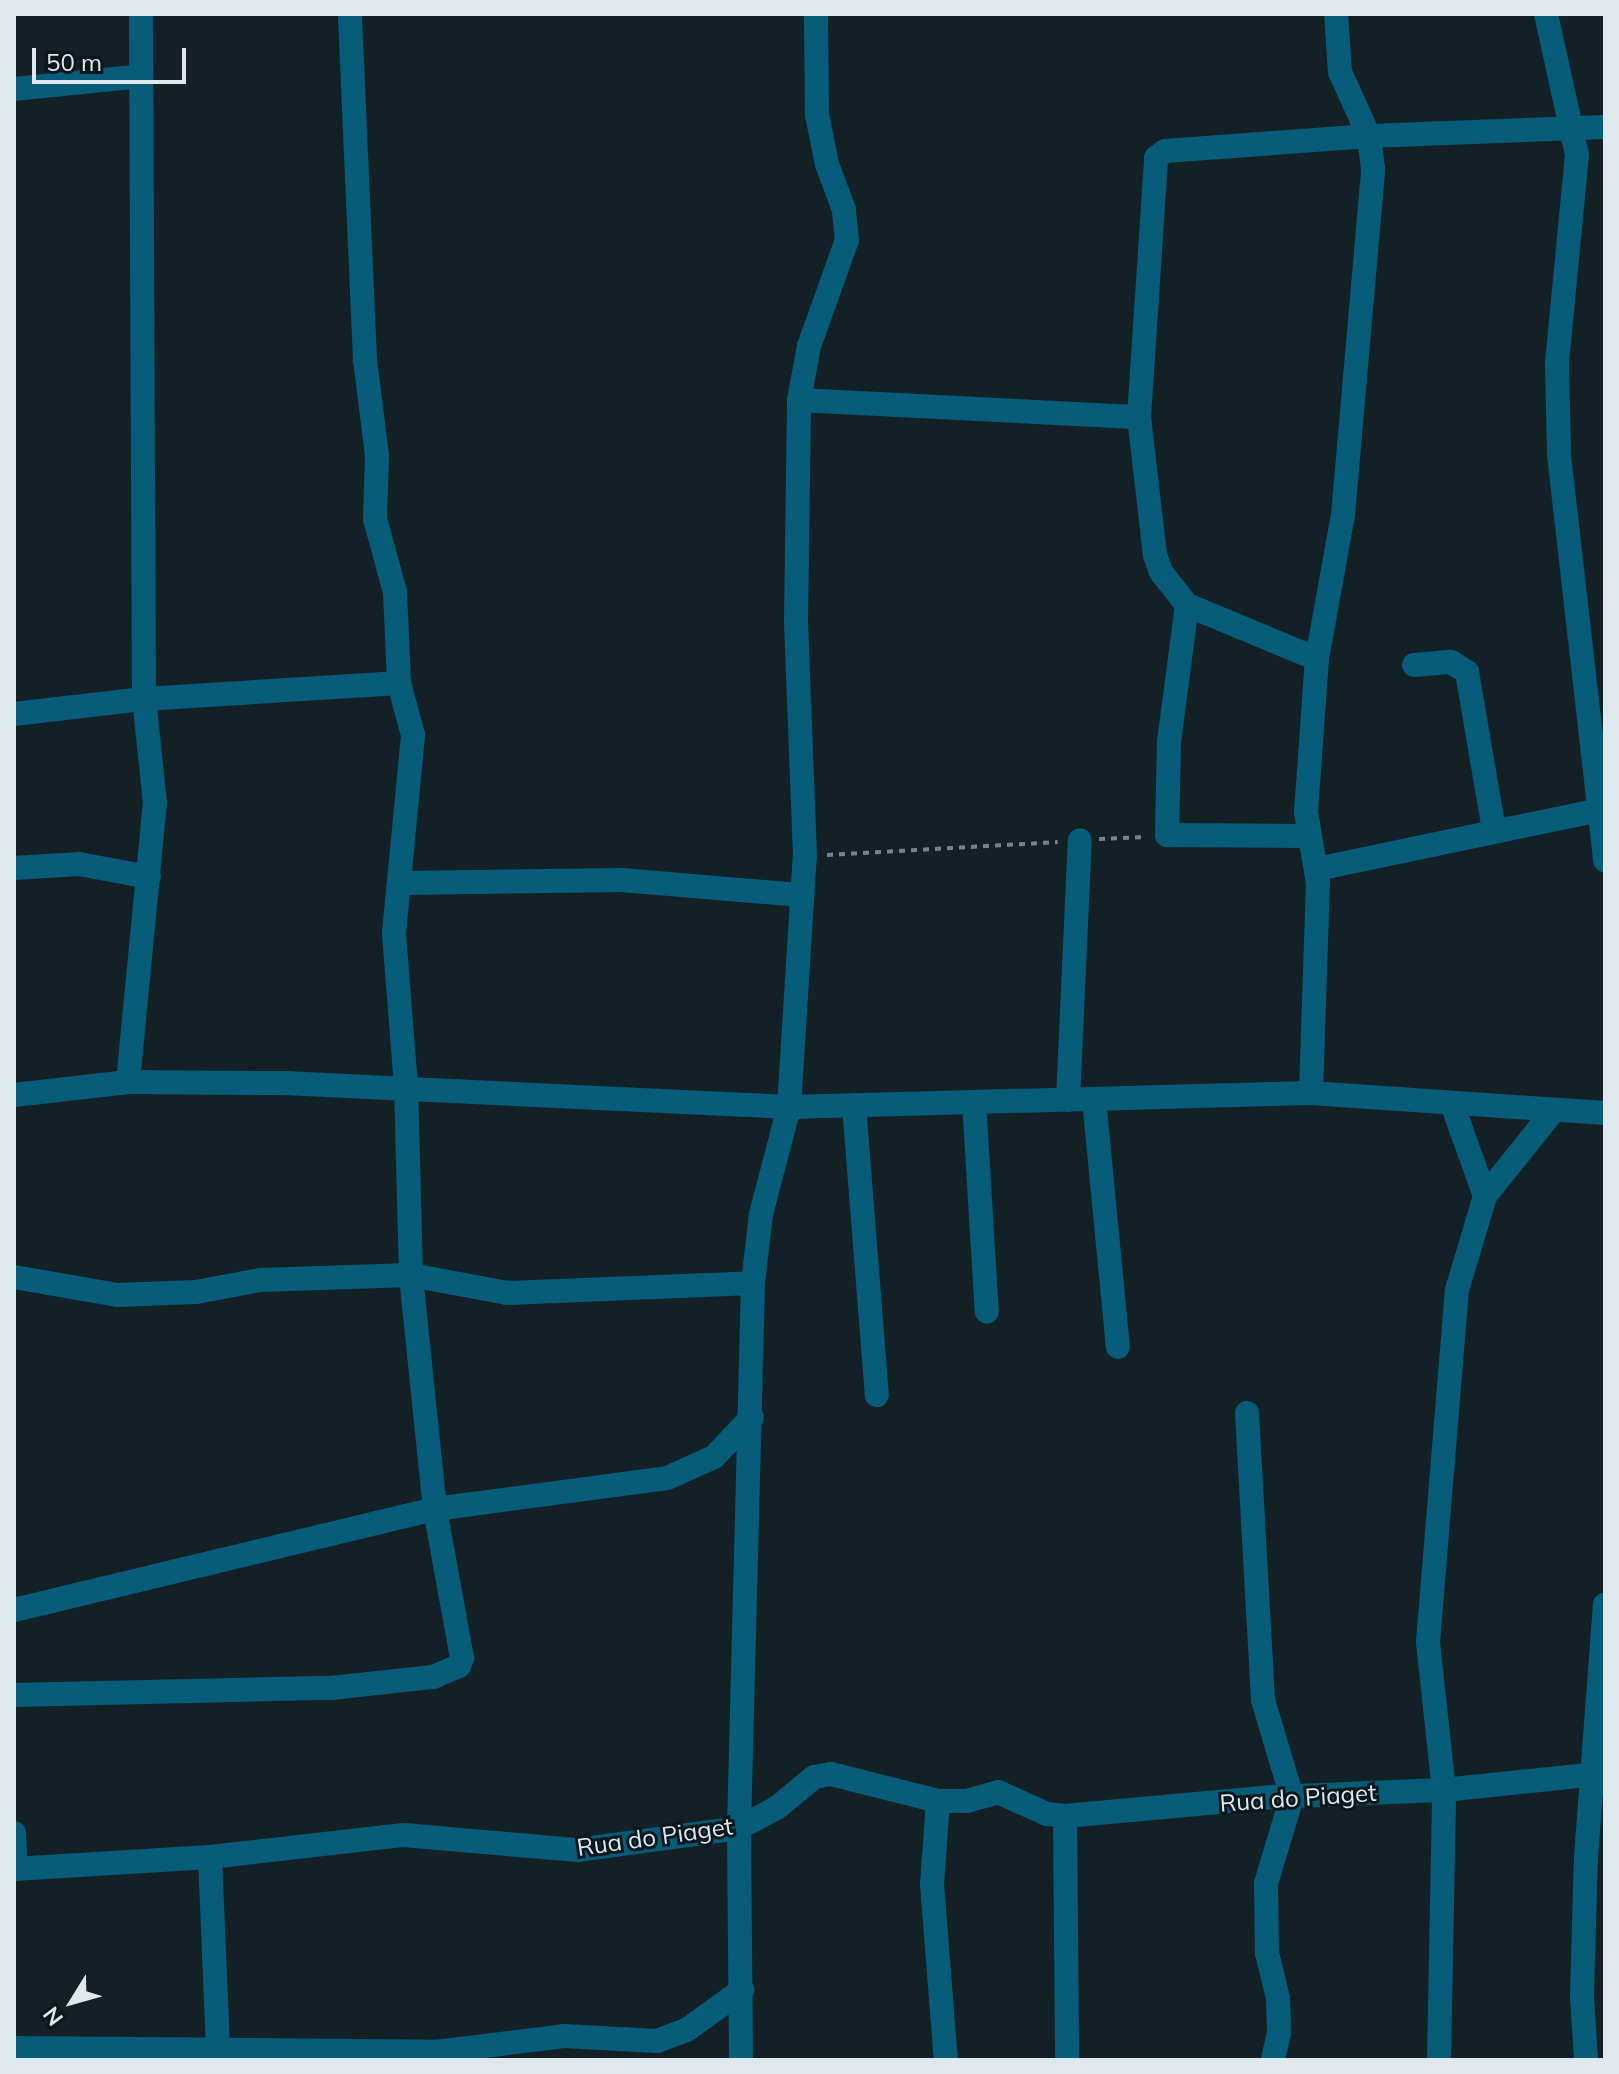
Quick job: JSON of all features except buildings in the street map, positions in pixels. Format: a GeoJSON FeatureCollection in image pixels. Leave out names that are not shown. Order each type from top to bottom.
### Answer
{"type":"FeatureCollection","features":[{"type":"Feature","properties":{"kind":"street"},"geometry":{"type":"LineString","coordinates":[[128,1082],[155,803],[144,699],[141,14]]}},
{"type":"Feature","properties":{"kind":"street"},"geometry":{"type":"LineString","coordinates":[[14,1695],[302,1690],[448,1672],[459,1666],[462,1658],[435,1509],[411,1275],[406,1086],[394,933],[413,735],[399,683],[395,592],[375,519],[377,456],[365,360],[350,14]]}},
{"type":"Feature","properties":{"kind":"street"},"geometry":{"type":"LineString","coordinates":[[741,2060],[739,1828],[752,1417],[753,1283],[761,1214],[789,1107],[805,856],[796,620],[799,400],[809,346],[847,240],[844,210],[827,164],[817,115],[816,14]]}},
{"type":"Feature","properties":{"kind":"street"},"geometry":{"type":"LineString","coordinates":[[1311,1093],[1317,869],[1307,836],[1317,659],[1343,515],[1373,169],[1369,136],[1340,72],[1336,14]]}},
{"type":"Feature","properties":{"kind":"street"},"geometry":{"type":"LineString","coordinates":[[1546,14],[1574,128],[1577,155],[1557,394],[1574,622],[1600,755],[1600,810],[1605,860]]}},
{"type":"Feature","properties":{"kind":"street"},"geometry":{"type":"LineString","coordinates":[[14,89],[141,76]]}},
{"type":"Feature","properties":{"kind":"street"},"geometry":{"type":"LineString","coordinates":[[1317,659],[1187,605],[1161,572],[1155,555],[1139,417],[1156,158],[1165,151],[1369,136],[1605,127]]}},
{"type":"Feature","properties":{"kind":"street"},"geometry":{"type":"LineString","coordinates":[[799,400],[1139,417]]}},
{"type":"Feature","properties":{"kind":"street"},"geometry":{"type":"LineString","coordinates":[[1187,605],[1169,741],[1167,835],[1307,836]]}},
{"type":"Feature","properties":{"kind":"street"},"geometry":{"type":"LineString","coordinates":[[1414,665],[1451,662],[1461,665],[1472,682],[1494,830]]}},
{"type":"Feature","properties":{"kind":"street"},"geometry":{"type":"LineString","coordinates":[[14,714],[144,699],[399,683]]}},
{"type":"Feature","properties":{"kind":"street"},"geometry":{"type":"LineString","coordinates":[[1317,869],[1600,810]]}},
{"type":"Feature","properties":{"kind":"street"},"geometry":{"type":"LineString","coordinates":[[1068,1100],[1080,840]]}},
{"type":"Feature","properties":{"kind":"street"},"geometry":{"type":"LineString","coordinates":[[14,868],[79,864],[149,877]]}},
{"type":"Feature","properties":{"kind":"street"},"geometry":{"type":"LineString","coordinates":[[399,883],[622,880],[802,895]]}},
{"type":"Feature","properties":{"kind":"street"},"geometry":{"type":"LineString","coordinates":[[14,1095],[128,1082],[406,1086],[789,1107],[1311,1093],[1605,1113]]}},
{"type":"Feature","properties":{"kind":"street"},"geometry":{"type":"LineString","coordinates":[[1094,1099],[1118,1347]]}},
{"type":"Feature","properties":{"kind":"street"},"geometry":{"type":"LineString","coordinates":[[974,1102],[987,1312]]}},
{"type":"Feature","properties":{"kind":"street"},"geometry":{"type":"LineString","coordinates":[[1452,1104],[1485,1196]]}},
{"type":"Feature","properties":{"kind":"street"},"geometry":{"type":"LineString","coordinates":[[854,1105],[877,1395]]}},
{"type":"Feature","properties":{"kind":"street"},"geometry":{"type":"LineString","coordinates":[[1439,2060],[1444,1790],[1429,1630],[1457,1290],[1485,1196],[1554,1110]]}},
{"type":"Feature","properties":{"kind":"street"},"geometry":{"type":"LineString","coordinates":[[14,1277],[117,1295],[196,1292],[260,1280],[411,1275],[507,1293],[753,1283]]}},
{"type":"Feature","properties":{"kind":"street"},"geometry":{"type":"LineString","coordinates":[[1247,1413],[1263,1700],[1292,1797],[1266,1883],[1267,1953],[1278,1998],[1279,2033],[1273,2060]]}},
{"type":"Feature","properties":{"kind":"street"},"geometry":{"type":"LineString","coordinates":[[14,1610],[435,1509],[667,1478],[714,1457],[752,1417]]}},
{"type":"Feature","properties":{"kind":"street"},"geometry":{"type":"LineString","coordinates":[[1586,2060],[1582,1997],[1598,1774],[1605,1605]]}},
{"type":"Feature","properties":{"kind":"street","name":"Rua do Piaget"},"geometry":{"type":"LineString","coordinates":[[15,1869],[210,1857],[404,1835],[577,1850],[739,1828],[778,1807],[814,1777],[831,1774],[938,1801],[967,1801],[998,1792],[1047,1814],[1065,1816],[1292,1797],[1444,1790],[1598,1774]]}},
{"type":"Feature","properties":{"kind":"street"},"geometry":{"type":"LineString","coordinates":[[938,1801],[932,1884],[946,2060]]}},
{"type":"Feature","properties":{"kind":"street"},"geometry":{"type":"LineString","coordinates":[[1065,1816],[1067,2060]]}},
{"type":"Feature","properties":{"kind":"street"},"geometry":{"type":"LineString","coordinates":[[14,1833],[15,1869]]}},
{"type":"Feature","properties":{"kind":"street"},"geometry":{"type":"LineString","coordinates":[[210,1857],[218,2049]]}},
{"type":"Feature","properties":{"kind":"street"},"geometry":{"type":"LineString","coordinates":[[14,2048],[436,2052],[564,2036],[657,2041],[688,2029],[742,1990]]}},
{"type":"Feature","properties":{"kind":"path"},"geometry":{"type":"LineString","coordinates":[[805,856],[1167,835]]}}]}
